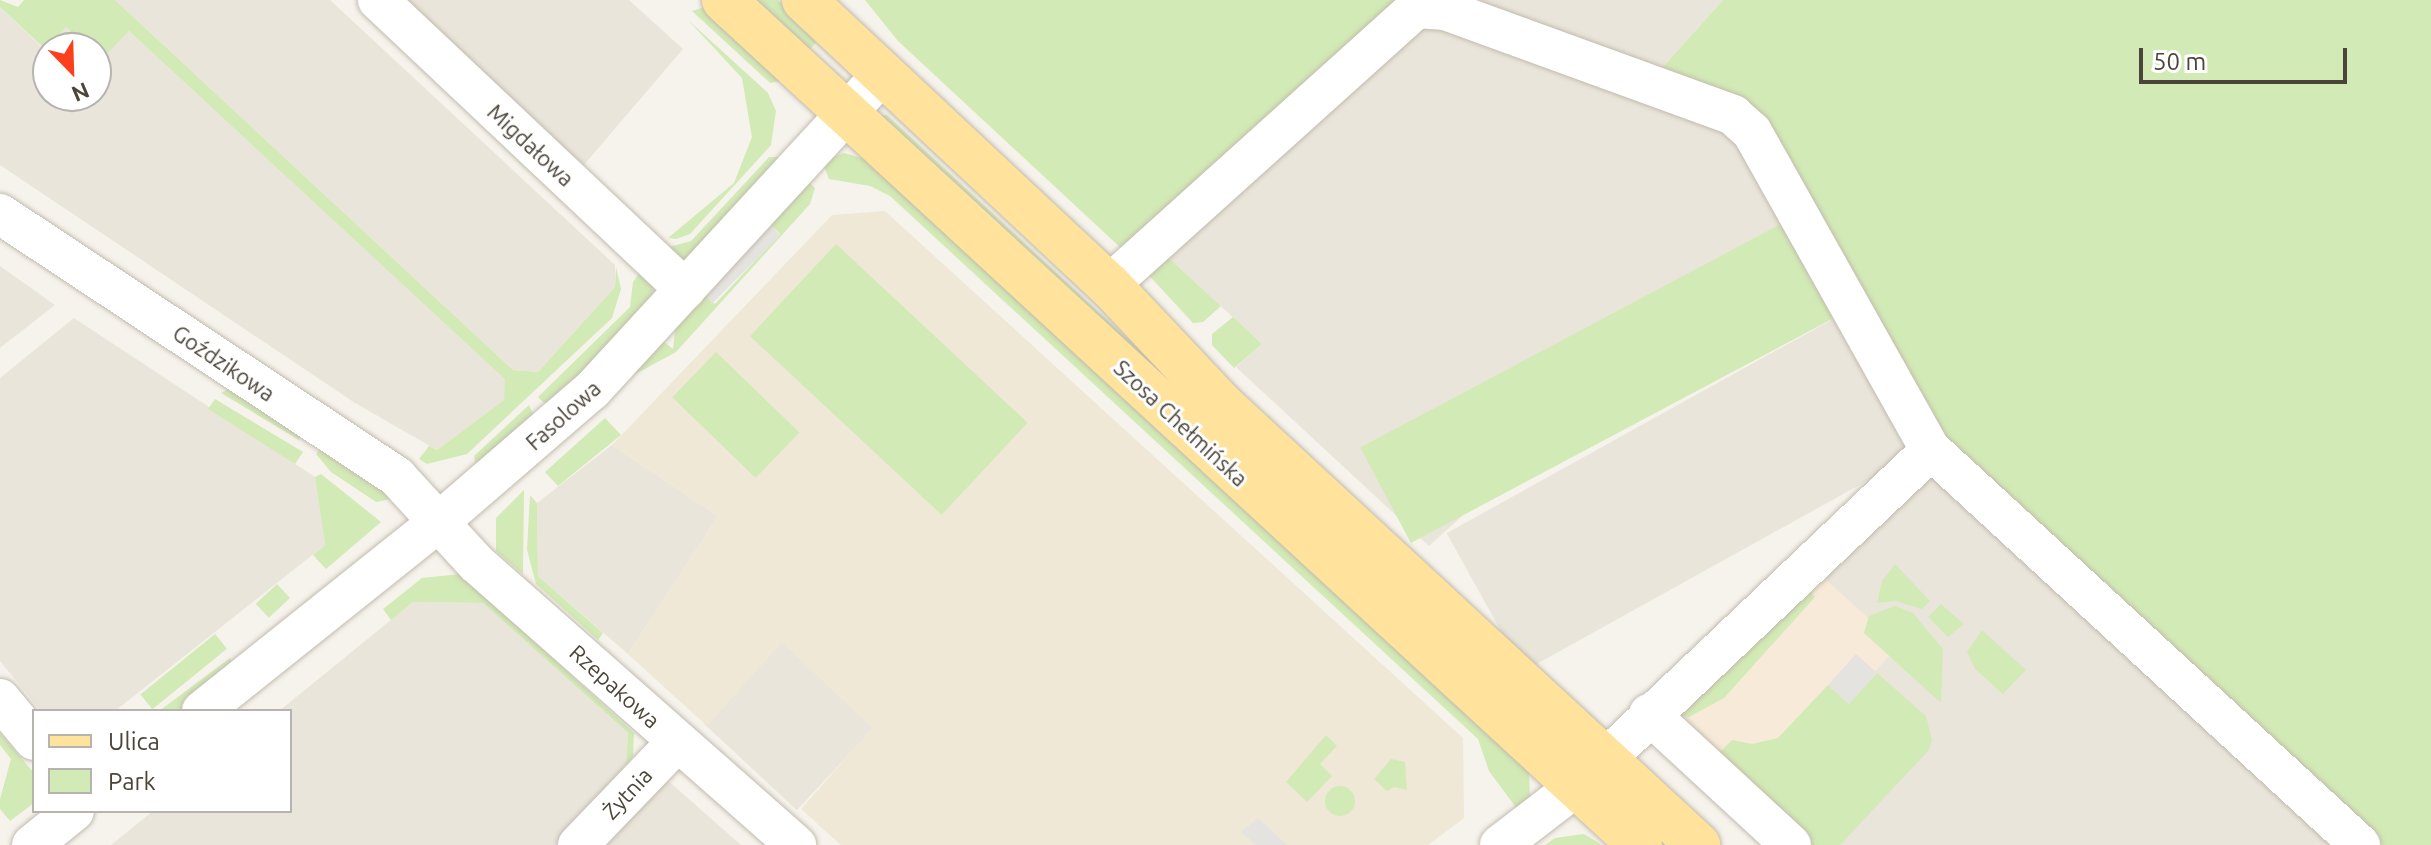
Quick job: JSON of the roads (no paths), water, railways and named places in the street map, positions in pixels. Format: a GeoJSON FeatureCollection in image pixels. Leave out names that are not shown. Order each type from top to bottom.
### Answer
{"type":"FeatureCollection","features":[{"type":"Feature","properties":{"kind":"main road","name":"Szosa Chełmińska"},"geometry":{"type":"LineString","coordinates":[[724,0],[846,113],[1589,772],[1698,845]]}},
{"type":"Feature","properties":{"kind":"main road","name":"Szosa Chełmińska"},"geometry":{"type":"LineString","coordinates":[[804,0],[1109,285],[1221,404],[1589,772],[1640,845]]}},
{"type":"Feature","properties":{"kind":"street","name":"Migdałowa"},"geometry":{"type":"LineString","coordinates":[[378,0],[685,289]]}},
{"type":"Feature","properties":{"kind":"street"},"geometry":{"type":"LineString","coordinates":[[1109,285],[1406,13],[1437,8],[1743,122],[1931,450],[2360,845]]}},
{"type":"Feature","properties":{"kind":"street","name":"Fasolowa"},"geometry":{"type":"LineString","coordinates":[[205,709],[440,521],[592,390],[883,73]]}},
{"type":"Feature","properties":{"kind":"street","name":"Goździkowa"},"geometry":{"type":"LineString","coordinates":[[0,214],[397,477],[440,521]]}},
{"type":"Feature","properties":{"kind":"street"},"geometry":{"type":"LineString","coordinates":[[1500,845],[1589,772],[1931,450]]}},
{"type":"Feature","properties":{"kind":"street","name":"Rzepakowa"},"geometry":{"type":"LineString","coordinates":[[440,521],[476,563],[796,845]]}},
{"type":"Feature","properties":{"kind":"street"},"geometry":{"type":"LineString","coordinates":[[0,699],[32,738]]}},
{"type":"Feature","properties":{"kind":"street"},"geometry":{"type":"LineString","coordinates":[[1649,714],[1791,845]]}},
{"type":"Feature","properties":{"kind":"street","name":"Żytnia"},"geometry":{"type":"LineString","coordinates":[[578,845],[677,742]]}},
{"type":"Feature","properties":{"kind":"street"},"geometry":{"type":"LineString","coordinates":[[32,845],[72,813]]}}]}
